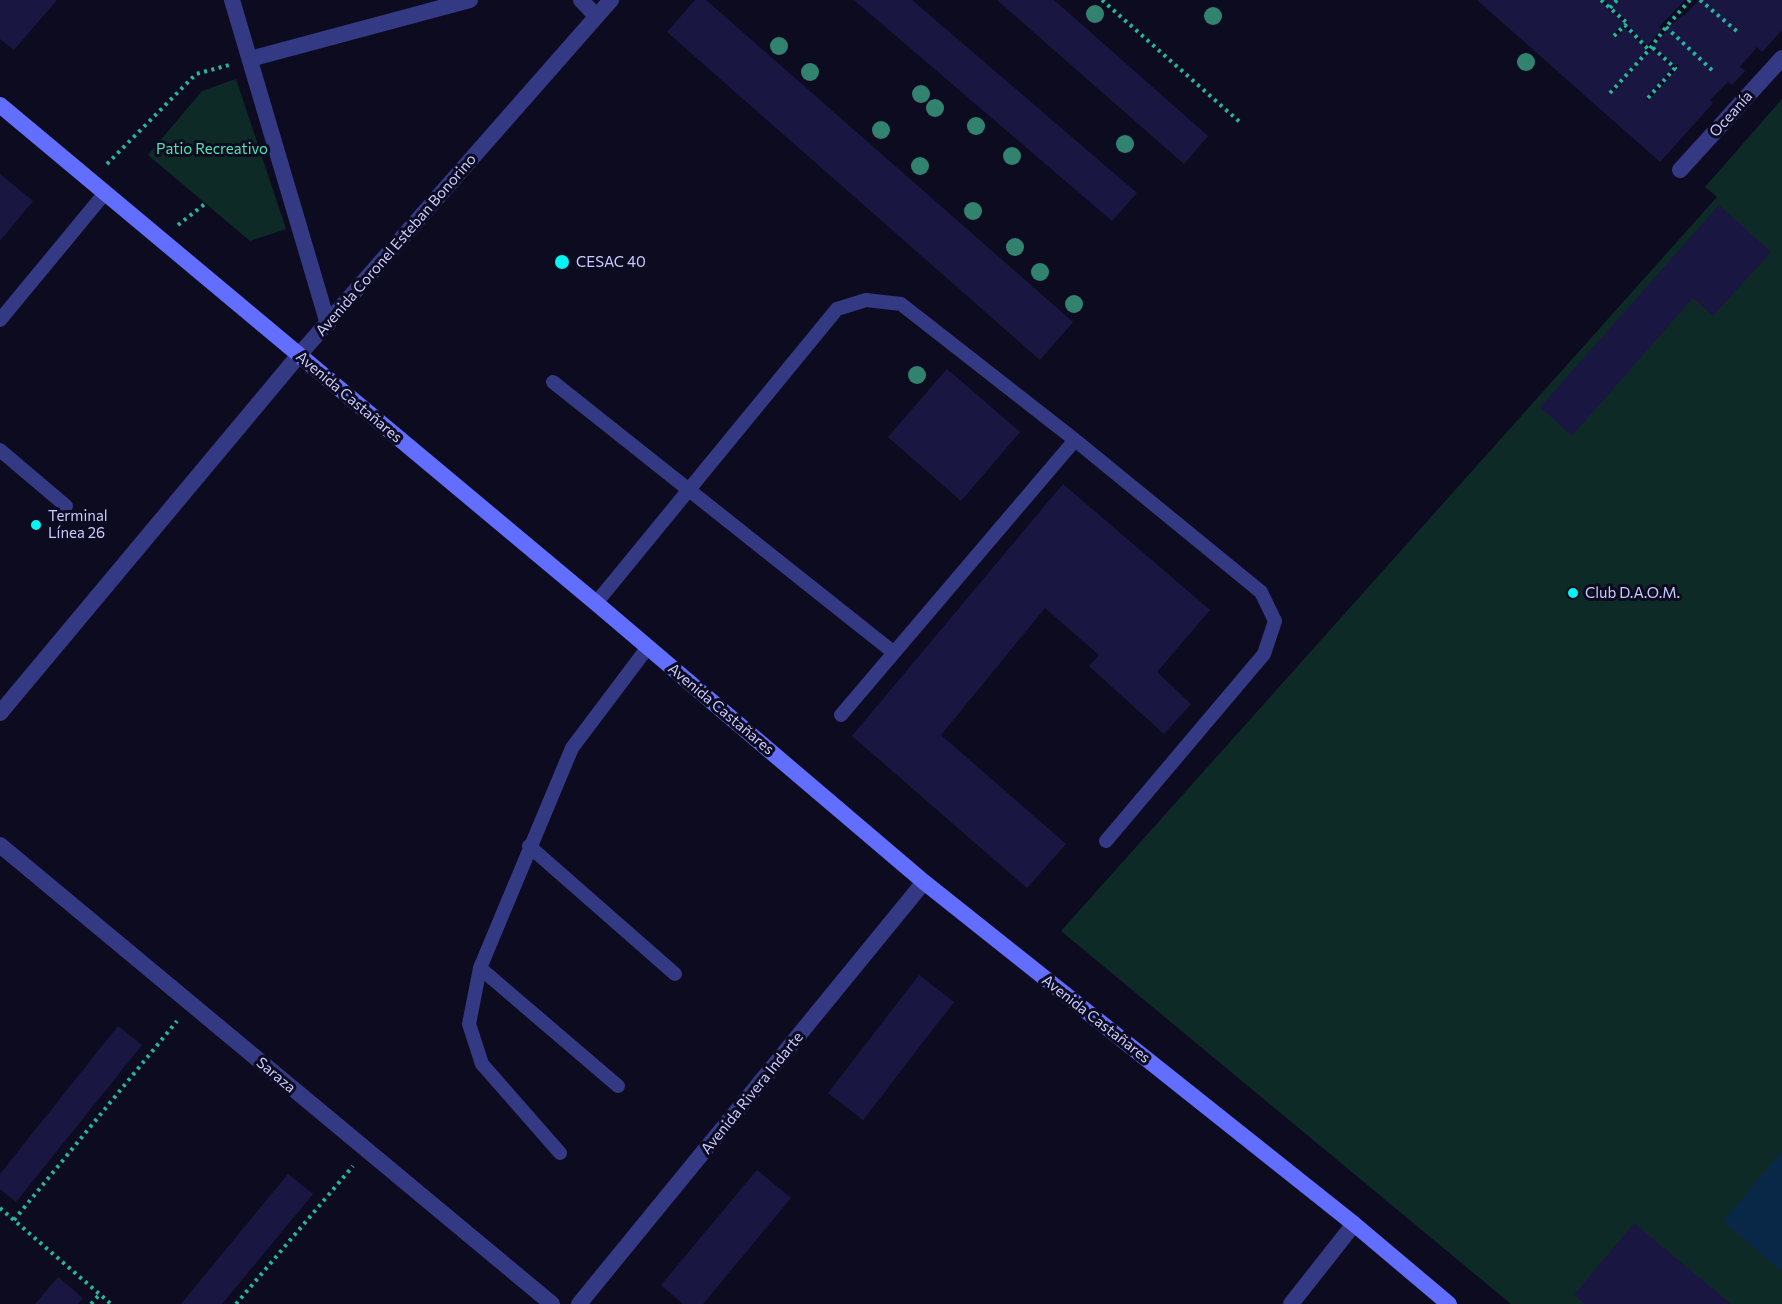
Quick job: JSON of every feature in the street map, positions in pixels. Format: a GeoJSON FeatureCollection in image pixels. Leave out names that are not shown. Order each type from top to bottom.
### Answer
{"type":"FeatureCollection","features":[{"type":"Feature","properties":{"kind":"main road","name":"Avenida Castañares"},"geometry":{"type":"LineString","coordinates":[[0,105],[596,603],[924,882],[1354,1224],[1449,1304]]}},
{"type":"Feature","properties":{"kind":"street"},"geometry":{"type":"LineString","coordinates":[[232,0],[328,324]]}},
{"type":"Feature","properties":{"kind":"street"},"geometry":{"type":"LineString","coordinates":[[250,59],[470,0]]}},
{"type":"Feature","properties":{"kind":"street"},"geometry":{"type":"LineString","coordinates":[[581,0],[596,16]]}},
{"type":"Feature","properties":{"kind":"street","name":"Avenida Coronel Esteban Bonorino"},"geometry":{"type":"LineString","coordinates":[[0,713],[299,355],[610,0]]}},
{"type":"Feature","properties":{"kind":"street","name":"Oceanía"},"geometry":{"type":"LineString","coordinates":[[1680,170],[1782,58]]}},
{"type":"Feature","properties":{"kind":"street","name":"Saraza"},"geometry":{"type":"LineString","coordinates":[[0,845],[552,1304]]}},
{"type":"Feature","properties":{"kind":"street","name":"Avenida Rivera Indarte"},"geometry":{"type":"LineString","coordinates":[[579,1304],[924,882]]}},
{"type":"Feature","properties":{"kind":"street"},"geometry":{"type":"LineString","coordinates":[[1291,1304],[1354,1224]]}},
{"type":"Feature","properties":{"kind":"lane"},"geometry":{"type":"LineString","coordinates":[[0,320],[105,193]]}},
{"type":"Feature","properties":{"kind":"lane"},"geometry":{"type":"LineString","coordinates":[[596,603],[837,309],[866,300],[901,303],[1261,592],[1275,621],[1264,654],[1106,841]]}},
{"type":"Feature","properties":{"kind":"lane"},"geometry":{"type":"LineString","coordinates":[[553,382],[893,652]]}},
{"type":"Feature","properties":{"kind":"lane"},"geometry":{"type":"LineString","coordinates":[[841,715],[1074,440]]}},
{"type":"Feature","properties":{"kind":"lane"},"geometry":{"type":"LineString","coordinates":[[0,450],[66,506]]}},
{"type":"Feature","properties":{"kind":"lane"},"geometry":{"type":"LineString","coordinates":[[560,1153],[482,1064],[469,1024],[480,968],[529,846],[572,748],[648,647]]}},
{"type":"Feature","properties":{"kind":"lane"},"geometry":{"type":"LineString","coordinates":[[529,846],[675,974]]}},
{"type":"Feature","properties":{"kind":"lane"},"geometry":{"type":"LineString","coordinates":[[480,968],[618,1086]]}},
{"type":"Feature","properties":{"kind":"path"},"geometry":{"type":"LineString","coordinates":[[1102,0],[1242,124]]}},
{"type":"Feature","properties":{"kind":"path"},"geometry":{"type":"LineString","coordinates":[[1601,0],[1650,48],[1675,68],[1648,98]]}},
{"type":"Feature","properties":{"kind":"path"},"geometry":{"type":"LineString","coordinates":[[1610,8],[1617,0]]}},
{"type":"Feature","properties":{"kind":"path"},"geometry":{"type":"LineString","coordinates":[[1610,93],[1690,0]]}},
{"type":"Feature","properties":{"kind":"path"},"geometry":{"type":"LineString","coordinates":[[1700,0],[1738,33]]}},
{"type":"Feature","properties":{"kind":"path"},"geometry":{"type":"LineString","coordinates":[[1614,36],[1625,25]]}},
{"type":"Feature","properties":{"kind":"path"},"geometry":{"type":"LineString","coordinates":[[1666,27],[1714,72]]}},
{"type":"Feature","properties":{"kind":"path"},"geometry":{"type":"LineString","coordinates":[[91,180],[196,74],[250,59]]}},
{"type":"Feature","properties":{"kind":"path"},"geometry":{"type":"LineString","coordinates":[[160,238],[206,203]]}},
{"type":"Feature","properties":{"kind":"path"},"geometry":{"type":"LineString","coordinates":[[14,1220],[191,1004]]}},
{"type":"Feature","properties":{"kind":"path"},"geometry":{"type":"LineString","coordinates":[[236,1304],[367,1150]]}},
{"type":"Feature","properties":{"kind":"path"},"geometry":{"type":"LineString","coordinates":[[0,1208],[111,1304]]}},
{"type":"Feature","properties":{"kind":"path"},"geometry":{"type":"LineString","coordinates":[[91,1304],[99,1294]]}},
{"type":"Feature","properties":{"kind":"green space","name":"Patio Recreativo"},"geometry":{"type":"Polygon","coordinates":[[[236,79],[286,229],[250,241],[148,155],[202,91],[236,79]]]}},
{"type":"Feature","properties":{"kind":"green space","name":"Club D.A.O.M."},"geometry":{"type":"Polygon","coordinates":[[[1782,99],[1782,1304],[1511,1304],[1061,931],[1717,197],[1705,187],[1782,99]]]}},
{"type":"Feature","properties":{"kind":"water"},"geometry":{"type":"Polygon","coordinates":[[[1782,1151],[1782,1272],[1723,1221],[1782,1151]]]}},
{"type":"Feature","properties":{"kind":"building"},"geometry":{"type":"Polygon","coordinates":[[[0,0],[57,0],[14,50],[0,39],[0,0]]]}},
{"type":"Feature","properties":{"kind":"building"},"geometry":{"type":"Polygon","coordinates":[[[695,0],[706,0],[1073,322],[1040,360],[667,32],[695,0]]]}},
{"type":"Feature","properties":{"kind":"building"},"geometry":{"type":"Polygon","coordinates":[[[854,0],[912,0],[1137,193],[1112,221],[854,0]]]}},
{"type":"Feature","properties":{"kind":"building"},"geometry":{"type":"Polygon","coordinates":[[[997,0],[1054,0],[1208,136],[1184,164],[997,0]]]}},
{"type":"Feature","properties":{"kind":"building"},"geometry":{"type":"Polygon","coordinates":[[[1477,0],[1599,0],[1625,23],[1612,35],[1615,38],[1625,27],[1647,50],[1624,79],[1609,92],[1611,94],[1652,49],[1673,68],[1646,98],[1648,101],[1679,66],[1677,64],[1675,66],[1654,46],[1669,27],[1684,16],[1699,0],[1782,0],[1782,30],[1762,52],[1757,47],[1740,67],[1745,71],[1732,85],[1728,82],[1710,100],[1713,103],[1660,162],[1477,0]]]}},
{"type":"Feature","properties":{"kind":"building"},"geometry":{"type":"Polygon","coordinates":[[[1604,0],[1685,0],[1659,27],[1662,29],[1647,46],[1627,25],[1629,23],[1604,0]]]}},
{"type":"Feature","properties":{"kind":"building"},"geometry":{"type":"Polygon","coordinates":[[[0,174],[33,201],[0,241],[0,174]]]}},
{"type":"Feature","properties":{"kind":"building"},"geometry":{"type":"Polygon","coordinates":[[[1719,205],[1771,252],[1713,316],[1693,298],[1572,436],[1540,407],[1719,205]]]}},
{"type":"Feature","properties":{"kind":"building"},"geometry":{"type":"Polygon","coordinates":[[[947,369],[1020,432],[961,501],[888,437],[947,369]]]}},
{"type":"Feature","properties":{"kind":"building"},"geometry":{"type":"Polygon","coordinates":[[[1063,484],[1210,610],[1157,672],[1191,704],[1164,734],[1089,666],[1099,655],[1045,608],[941,735],[1066,844],[1027,888],[852,736],[1063,484]]]}},
{"type":"Feature","properties":{"kind":"building"},"geometry":{"type":"Polygon","coordinates":[[[919,975],[954,1002],[863,1120],[828,1093],[919,975]]]}},
{"type":"Feature","properties":{"kind":"building"},"geometry":{"type":"Polygon","coordinates":[[[118,1026],[142,1045],[16,1202],[0,1189],[0,1174],[118,1026]]]}},
{"type":"Feature","properties":{"kind":"building"},"geometry":{"type":"Polygon","coordinates":[[[757,1170],[791,1198],[703,1304],[683,1304],[661,1285],[757,1170]]]}},
{"type":"Feature","properties":{"kind":"building"},"geometry":{"type":"Polygon","coordinates":[[[288,1174],[313,1194],[222,1304],[181,1304],[288,1174]]]}},
{"type":"Feature","properties":{"kind":"building"},"geometry":{"type":"Polygon","coordinates":[[[1634,1223],[1731,1304],[1585,1304],[1574,1295],[1634,1223]]]}},
{"type":"Feature","properties":{"kind":"building"},"geometry":{"type":"Polygon","coordinates":[[[58,1277],[83,1298],[78,1304],[35,1304],[58,1277]]]}},
{"type":"Feature","properties":{"kind":"place","name":"CESAC 40"},"geometry":{"type":"Point","coordinates":[562,262]}},
{"type":"Feature","properties":{"kind":"place","name":"Terminal Línea 26"},"geometry":{"type":"Point","coordinates":[36,525]}},
{"type":"Feature","properties":{"kind":"place","name":"Club D.A.O.M."},"geometry":{"type":"Point","coordinates":[1573,593]}}]}
